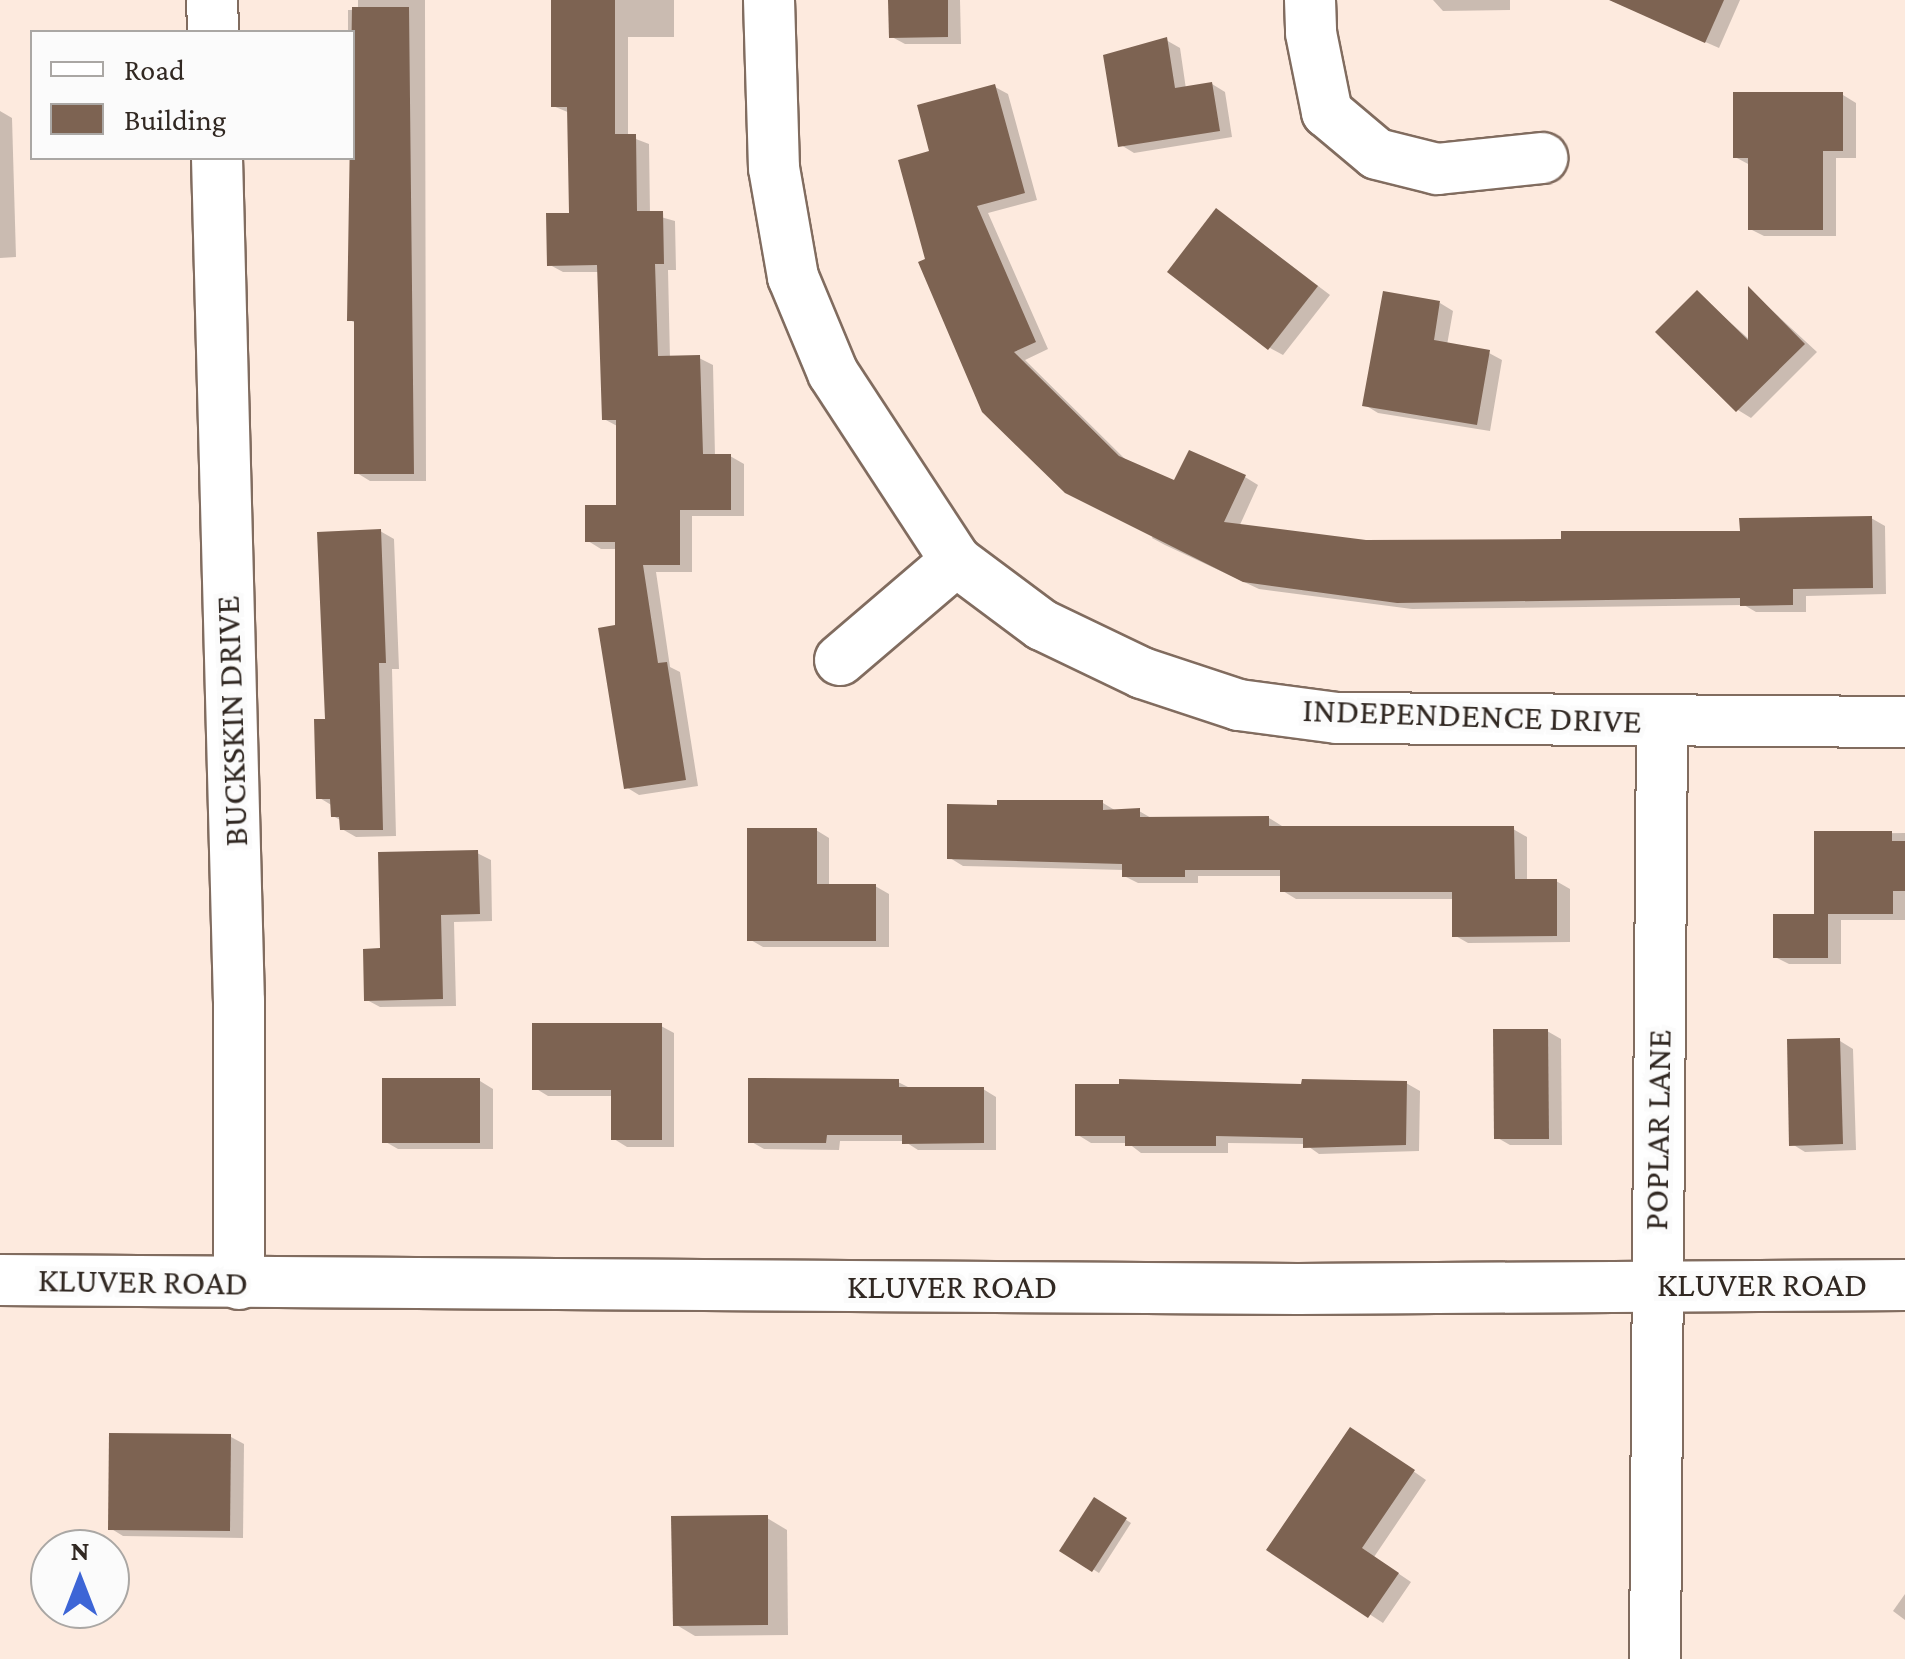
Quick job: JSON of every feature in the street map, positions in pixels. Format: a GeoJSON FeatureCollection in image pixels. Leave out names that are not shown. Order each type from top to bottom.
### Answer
{"type":"FeatureCollection","features":[{"type":"Feature","properties":{"kind":"street"},"geometry":{"type":"LineString","coordinates":[[212,0],[213,30]]}},
{"type":"Feature","properties":{"kind":"street","name":"INDEPENDENCE DRIVE"},"geometry":{"type":"LineString","coordinates":[[769,0],[774,168],[794,277],[833,372],[956,561],[1042,625],[1142,672],[1239,705],[1337,718],[1905,722]]}},
{"type":"Feature","properties":{"kind":"street"},"geometry":{"type":"LineString","coordinates":[[1310,0],[1311,34],[1326,112],[1377,154],[1436,169],[1542,158]]}},
{"type":"Feature","properties":{"kind":"street","name":"BUCKSKIN DRIVE"},"geometry":{"type":"LineString","coordinates":[[216,160],[239,1001],[240,1284]]}},
{"type":"Feature","properties":{"kind":"street"},"geometry":{"type":"LineString","coordinates":[[840,660],[956,561]]}},
{"type":"Feature","properties":{"kind":"street","name":"POPLAR LANE"},"geometry":{"type":"LineString","coordinates":[[1655,1659],[1662,722]]}},
{"type":"Feature","properties":{"kind":"street","name":"KLUVER ROAD"},"geometry":{"type":"LineString","coordinates":[[0,1280],[240,1284],[1905,1285]]}},
{"type":"Feature","properties":{"kind":"building"},"geometry":{"type":"Polygon","coordinates":[[[551,0],[615,0],[615,134],[636,134],[637,211],[663,211],[664,264],[655,264],[658,356],[700,355],[703,454],[731,454],[731,510],[680,510],[680,565],[643,565],[658,663],[667,662],[686,780],[624,789],[598,628],[615,625],[615,542],[585,542],[585,505],[616,505],[616,420],[602,420],[597,265],[547,266],[546,213],[569,213],[567,107],[551,107],[551,0]]]}},
{"type":"Feature","properties":{"kind":"building"},"geometry":{"type":"Polygon","coordinates":[[[888,0],[948,0],[948,37],[889,38],[888,0]]]}},
{"type":"Feature","properties":{"kind":"building"},"geometry":{"type":"Polygon","coordinates":[[[1609,0],[1724,0],[1705,43],[1609,0]]]}},
{"type":"Feature","properties":{"kind":"building"},"geometry":{"type":"Polygon","coordinates":[[[352,7],[409,7],[414,474],[354,474],[354,321],[347,321],[350,160],[355,160],[355,30],[352,30],[352,7]]]}},
{"type":"Feature","properties":{"kind":"building"},"geometry":{"type":"Polygon","coordinates":[[[1167,37],[1175,88],[1212,82],[1220,131],[1118,147],[1103,55],[1167,37]]]}},
{"type":"Feature","properties":{"kind":"building"},"geometry":{"type":"Polygon","coordinates":[[[995,84],[1025,193],[977,206],[1036,342],[1014,352],[1119,456],[1174,480],[1189,450],[1246,475],[1224,522],[1366,540],[1561,539],[1561,531],[1740,531],[1739,518],[1872,516],[1873,588],[1793,589],[1793,605],[1740,606],[1740,598],[1397,603],[1243,582],[1065,493],[982,412],[918,262],[925,259],[898,160],[929,151],[917,105],[995,84]]]}},
{"type":"Feature","properties":{"kind":"building"},"geometry":{"type":"Polygon","coordinates":[[[1733,92],[1843,92],[1843,151],[1823,151],[1823,230],[1748,230],[1748,158],[1733,158],[1733,92]]]}},
{"type":"Feature","properties":{"kind":"building"},"geometry":{"type":"Polygon","coordinates":[[[1216,208],[1318,286],[1268,350],[1167,272],[1216,208]]]}},
{"type":"Feature","properties":{"kind":"building"},"geometry":{"type":"Polygon","coordinates":[[[1748,286],[1805,344],[1736,412],[1655,332],[1697,290],[1748,340],[1748,286]]]}},
{"type":"Feature","properties":{"kind":"building"},"geometry":{"type":"Polygon","coordinates":[[[1383,291],[1440,301],[1434,340],[1490,350],[1477,425],[1362,406],[1383,291]]]}},
{"type":"Feature","properties":{"kind":"building"},"geometry":{"type":"Polygon","coordinates":[[[381,529],[386,663],[379,663],[383,830],[340,830],[339,817],[331,817],[330,799],[316,799],[314,719],[325,719],[317,532],[381,529]]]}},
{"type":"Feature","properties":{"kind":"building"},"geometry":{"type":"Polygon","coordinates":[[[997,800],[1103,800],[1103,810],[1140,808],[1140,817],[1269,816],[1269,826],[1514,826],[1515,879],[1557,879],[1557,936],[1452,937],[1452,892],[1280,892],[1280,870],[1185,870],[1185,877],[1122,877],[1122,864],[947,859],[947,804],[997,805],[997,800]]]}},
{"type":"Feature","properties":{"kind":"building"},"geometry":{"type":"Polygon","coordinates":[[[747,828],[817,828],[817,884],[876,884],[876,941],[747,941],[747,828]]]}},
{"type":"Feature","properties":{"kind":"building"},"geometry":{"type":"Polygon","coordinates":[[[1814,831],[1892,831],[1892,841],[1905,841],[1905,891],[1893,891],[1893,914],[1828,914],[1828,958],[1773,958],[1773,914],[1814,914],[1814,831]]]}},
{"type":"Feature","properties":{"kind":"building"},"geometry":{"type":"Polygon","coordinates":[[[478,850],[480,914],[441,915],[443,999],[364,1001],[363,949],[380,948],[378,852],[478,850]]]}},
{"type":"Feature","properties":{"kind":"building"},"geometry":{"type":"Polygon","coordinates":[[[532,1023],[662,1023],[662,1140],[611,1140],[611,1090],[532,1090],[532,1023]]]}},
{"type":"Feature","properties":{"kind":"building"},"geometry":{"type":"Polygon","coordinates":[[[1493,1029],[1548,1029],[1549,1139],[1494,1139],[1493,1029]]]}},
{"type":"Feature","properties":{"kind":"building"},"geometry":{"type":"Polygon","coordinates":[[[1840,1038],[1843,1144],[1789,1146],[1787,1039],[1840,1038]]]}},
{"type":"Feature","properties":{"kind":"building"},"geometry":{"type":"Polygon","coordinates":[[[382,1078],[480,1078],[480,1143],[382,1143],[382,1078]]]}},
{"type":"Feature","properties":{"kind":"building"},"geometry":{"type":"Polygon","coordinates":[[[748,1078],[899,1079],[899,1087],[984,1087],[984,1143],[902,1144],[902,1135],[827,1135],[826,1143],[748,1143],[748,1078]]]}},
{"type":"Feature","properties":{"kind":"building"},"geometry":{"type":"Polygon","coordinates":[[[1119,1079],[1301,1084],[1302,1079],[1407,1081],[1406,1145],[1303,1148],[1303,1138],[1216,1136],[1216,1146],[1125,1146],[1125,1136],[1075,1136],[1075,1084],[1119,1084],[1119,1079]]]}},
{"type":"Feature","properties":{"kind":"building"},"geometry":{"type":"Polygon","coordinates":[[[1350,1427],[1415,1470],[1362,1548],[1399,1573],[1368,1618],[1266,1550],[1350,1427]]]}},
{"type":"Feature","properties":{"kind":"building"},"geometry":{"type":"Polygon","coordinates":[[[109,1433],[231,1434],[230,1531],[108,1529],[109,1433]]]}},
{"type":"Feature","properties":{"kind":"building"},"geometry":{"type":"Polygon","coordinates":[[[1094,1497],[1127,1518],[1092,1572],[1059,1551],[1094,1497]]]}},
{"type":"Feature","properties":{"kind":"building"},"geometry":{"type":"Polygon","coordinates":[[[768,1515],[768,1625],[673,1626],[671,1516],[768,1515]]]}}]}
